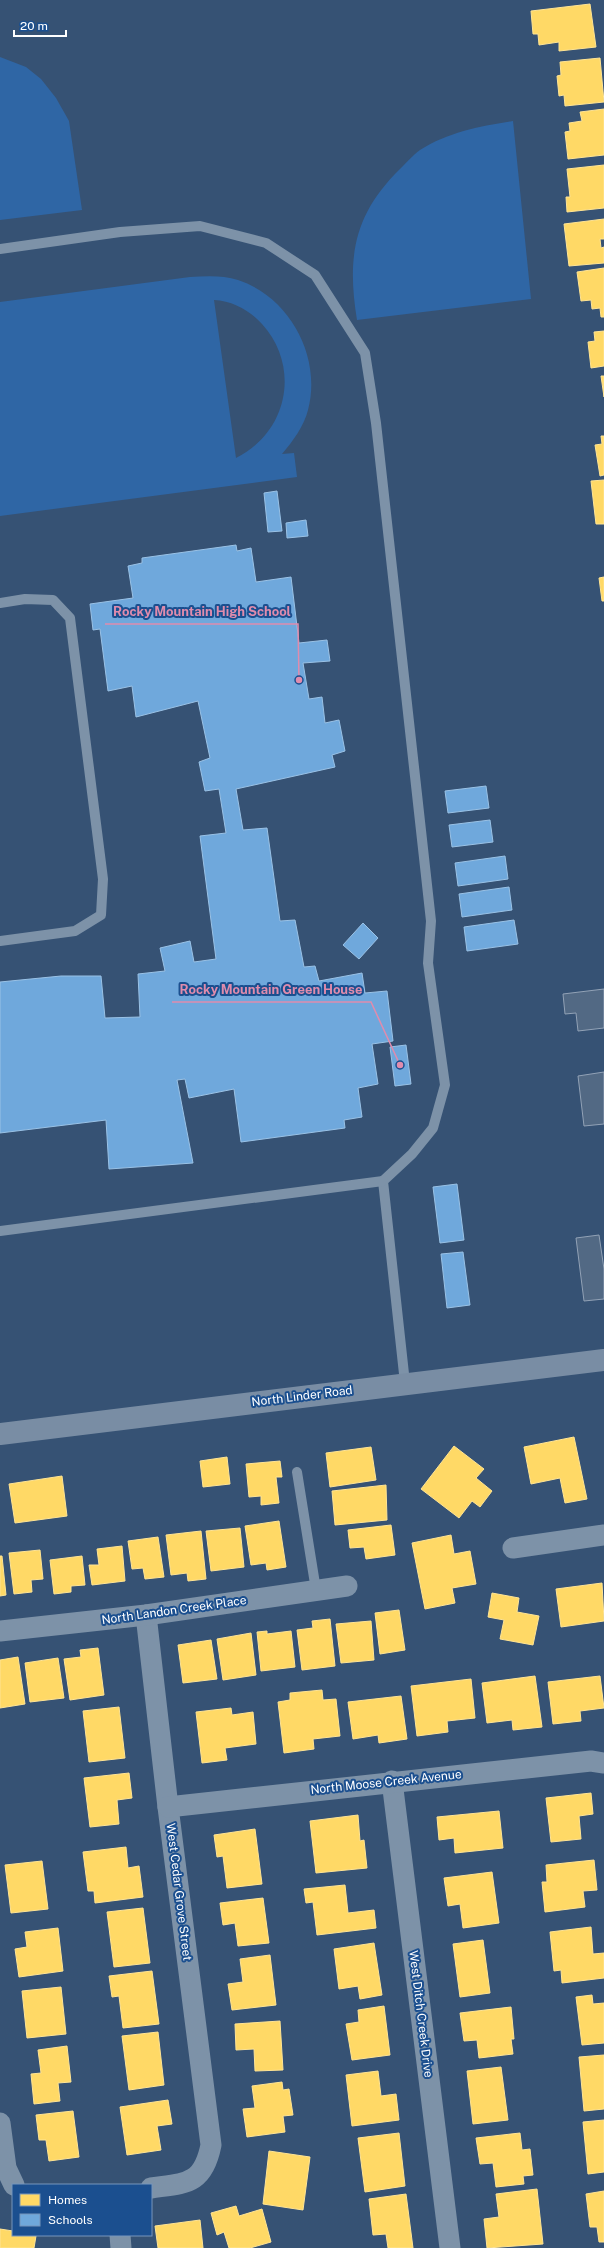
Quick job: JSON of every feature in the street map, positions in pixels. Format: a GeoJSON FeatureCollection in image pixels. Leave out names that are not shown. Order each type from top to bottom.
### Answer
{"type":"FeatureCollection","features":[{"type":"Feature","properties":{"kind":"main road","name":"North Linder Road"},"geometry":{"type":"LineString","coordinates":[[0,1434],[604,1360]]}},
{"type":"Feature","properties":{"kind":"street"},"geometry":{"type":"LineString","coordinates":[[512,1548],[604,1535]]}},
{"type":"Feature","properties":{"kind":"street","name":"North Landon Creek Place"},"geometry":{"type":"LineString","coordinates":[[0,1631],[146,1615],[347,1586]]}},
{"type":"Feature","properties":{"kind":"street","name":"West Cedar Grove Street"},"geometry":{"type":"LineString","coordinates":[[146,1615],[168,1806],[211,2145],[204,2168],[195,2178],[182,2184],[152,2188]]}},
{"type":"Feature","properties":{"kind":"street","name":"North Moose Creek Avenue"},"geometry":{"type":"LineString","coordinates":[[168,1806],[392,1781],[592,1761],[604,1763]]}},
{"type":"Feature","properties":{"kind":"street","name":"West Ditch Creek Drive"},"geometry":{"type":"LineString","coordinates":[[392,1781],[450,2248]]}},
{"type":"Feature","properties":{"kind":"street"},"geometry":{"type":"LineString","coordinates":[[0,2123],[6,2168],[14,2184]]}},
{"type":"Feature","properties":{"kind":"street"},"geometry":{"type":"LineString","coordinates":[[120,2236],[121,2248]]}},
{"type":"Feature","properties":{"kind":"lane"},"geometry":{"type":"LineString","coordinates":[[0,249],[120,232],[200,226],[266,243],[316,275],[365,353],[376,423],[431,921],[428,963],[445,1085],[433,1128],[412,1154],[383,1181],[0,1231]]}},
{"type":"Feature","properties":{"kind":"lane"},"geometry":{"type":"LineString","coordinates":[[0,602],[25,599],[53,600],[70,618],[102,886],[101,915],[75,930],[0,942]]}},
{"type":"Feature","properties":{"kind":"lane"},"geometry":{"type":"LineString","coordinates":[[383,1181],[405,1384]]}},
{"type":"Feature","properties":{"kind":"lane"},"geometry":{"type":"LineString","coordinates":[[297,1472],[316,1590]]}},
{"type":"Feature","properties":{"kind":"shaded area"},"geometry":{"type":"Polygon","coordinates":[[[0,57],[26,67],[41,79],[56,98],[69,121],[82,210],[0,220],[0,57]]]}},
{"type":"Feature","properties":{"kind":"shaded area"},"geometry":{"type":"Polygon","coordinates":[[[513,121],[531,299],[357,320],[353,277],[357,238],[372,203],[384,186],[415,154],[431,144],[453,134],[513,121]]]}},
{"type":"Feature","properties":{"kind":"shaded area"},"geometry":{"type":"Polygon","coordinates":[[[190,277],[226,277],[257,288],[273,300],[287,315],[298,332],[306,350],[310,370],[311,390],[308,410],[298,433],[282,454],[294,453],[297,477],[0,516],[0,302],[190,277]],[[214,300],[236,458],[254,447],[267,432],[277,416],[283,397],[285,378],[282,359],[274,341],[262,324],[252,314],[240,307],[214,300]]]}},
{"type":"Feature","properties":{"kind":"building: Homes"},"geometry":{"type":"Polygon","coordinates":[[[590,4],[596,47],[559,51],[559,42],[539,45],[538,34],[533,34],[531,11],[590,4]]]}},
{"type":"Feature","properties":{"kind":"building: Homes"},"geometry":{"type":"Polygon","coordinates":[[[600,58],[604,102],[565,106],[564,95],[559,96],[557,76],[561,75],[560,62],[600,58]]]}},
{"type":"Feature","properties":{"kind":"building: Homes"},"geometry":{"type":"Polygon","coordinates":[[[604,109],[604,155],[568,159],[565,132],[570,131],[569,123],[582,121],[580,112],[604,109]]]}},
{"type":"Feature","properties":{"kind":"building: Homes"},"geometry":{"type":"Polygon","coordinates":[[[604,165],[604,208],[567,212],[566,197],[570,197],[567,169],[604,165]]]}},
{"type":"Feature","properties":{"kind":"building: Homes"},"geometry":{"type":"Polygon","coordinates":[[[604,219],[604,239],[600,239],[601,248],[604,247],[604,263],[569,266],[564,224],[604,219]]]}},
{"type":"Feature","properties":{"kind":"building: Homes"},"geometry":{"type":"Polygon","coordinates":[[[604,268],[604,317],[601,317],[600,308],[592,309],[591,300],[581,301],[577,272],[604,268]]]}},
{"type":"Feature","properties":{"kind":"building: Homes"},"geometry":{"type":"Polygon","coordinates":[[[604,331],[604,366],[591,368],[588,342],[595,341],[594,332],[604,331]]]}},
{"type":"Feature","properties":{"kind":"building: Homes"},"geometry":{"type":"Polygon","coordinates":[[[601,376],[604,376],[604,397],[601,376]]]}},
{"type":"Feature","properties":{"kind":"building: Homes"},"geometry":{"type":"Polygon","coordinates":[[[601,436],[604,436],[604,475],[600,476],[595,445],[602,444],[601,436]]]}},
{"type":"Feature","properties":{"kind":"building: Homes"},"geometry":{"type":"Polygon","coordinates":[[[604,480],[604,524],[596,524],[591,481],[604,480]]]}},
{"type":"Feature","properties":{"kind":"building: Homes"},"geometry":{"type":"Polygon","coordinates":[[[604,577],[604,601],[602,601],[599,578],[604,577]]]}},
{"type":"Feature","properties":{"kind":"building: Homes"},"geometry":{"type":"Polygon","coordinates":[[[574,1437],[587,1499],[565,1503],[560,1478],[531,1484],[524,1447],[574,1437]]]}},
{"type":"Feature","properties":{"kind":"building: Homes"},"geometry":{"type":"Polygon","coordinates":[[[454,1446],[484,1469],[476,1478],[492,1491],[480,1507],[472,1501],[459,1518],[421,1489],[454,1446]]]}},
{"type":"Feature","properties":{"kind":"building: Homes"},"geometry":{"type":"Polygon","coordinates":[[[371,1447],[376,1480],[330,1487],[326,1453],[371,1447]]]}},
{"type":"Feature","properties":{"kind":"building: Homes"},"geometry":{"type":"Polygon","coordinates":[[[227,1457],[230,1484],[203,1487],[200,1461],[227,1457]]]}},
{"type":"Feature","properties":{"kind":"building: Homes"},"geometry":{"type":"Polygon","coordinates":[[[280,1461],[282,1477],[276,1477],[279,1503],[261,1505],[261,1496],[249,1497],[246,1464],[280,1461]]]}},
{"type":"Feature","properties":{"kind":"building: Homes"},"geometry":{"type":"Polygon","coordinates":[[[62,1476],[67,1516],[15,1523],[9,1484],[62,1476]]]}},
{"type":"Feature","properties":{"kind":"building: Homes"},"geometry":{"type":"Polygon","coordinates":[[[386,1485],[387,1520],[335,1525],[332,1491],[386,1485]]]}},
{"type":"Feature","properties":{"kind":"building: Homes"},"geometry":{"type":"Polygon","coordinates":[[[279,1521],[286,1567],[267,1570],[266,1563],[251,1565],[245,1526],[279,1521]]]}},
{"type":"Feature","properties":{"kind":"building: Homes"},"geometry":{"type":"Polygon","coordinates":[[[391,1525],[395,1555],[366,1559],[364,1547],[350,1548],[348,1530],[391,1525]]]}},
{"type":"Feature","properties":{"kind":"building: Homes"},"geometry":{"type":"Polygon","coordinates":[[[240,1528],[244,1567],[211,1571],[206,1531],[240,1528]]]}},
{"type":"Feature","properties":{"kind":"building: Homes"},"geometry":{"type":"Polygon","coordinates":[[[201,1531],[206,1579],[188,1581],[187,1573],[171,1575],[166,1535],[201,1531]]]}},
{"type":"Feature","properties":{"kind":"building: Homes"},"geometry":{"type":"Polygon","coordinates":[[[451,1535],[454,1554],[470,1551],[476,1584],[452,1588],[455,1603],[425,1609],[412,1543],[451,1535]]]}},
{"type":"Feature","properties":{"kind":"building: Homes"},"geometry":{"type":"Polygon","coordinates":[[[158,1537],[164,1577],[145,1579],[143,1568],[132,1569],[128,1541],[158,1537]]]}},
{"type":"Feature","properties":{"kind":"building: Homes"},"geometry":{"type":"Polygon","coordinates":[[[122,1546],[125,1581],[92,1585],[89,1565],[99,1565],[97,1549],[122,1546]]]}},
{"type":"Feature","properties":{"kind":"building: Homes"},"geometry":{"type":"Polygon","coordinates":[[[40,1550],[43,1579],[31,1580],[32,1592],[14,1594],[9,1553],[40,1550]]]}},
{"type":"Feature","properties":{"kind":"building: Homes"},"geometry":{"type":"Polygon","coordinates":[[[0,1556],[2,1556],[6,1595],[0,1596],[0,1556]]]}},
{"type":"Feature","properties":{"kind":"building: Homes"},"geometry":{"type":"Polygon","coordinates":[[[82,1556],[85,1585],[71,1586],[71,1592],[54,1594],[50,1560],[82,1556]]]}},
{"type":"Feature","properties":{"kind":"building: Homes"},"geometry":{"type":"Polygon","coordinates":[[[602,1583],[604,1621],[561,1627],[556,1589],[602,1583]]]}},
{"type":"Feature","properties":{"kind":"building: Homes"},"geometry":{"type":"Polygon","coordinates":[[[492,1593],[519,1598],[517,1612],[539,1616],[533,1645],[500,1639],[504,1620],[488,1617],[492,1593]]]}},
{"type":"Feature","properties":{"kind":"building: Homes"},"geometry":{"type":"Polygon","coordinates":[[[399,1610],[405,1650],[380,1654],[375,1613],[399,1610]]]}},
{"type":"Feature","properties":{"kind":"building: Homes"},"geometry":{"type":"Polygon","coordinates":[[[330,1619],[335,1666],[302,1670],[297,1630],[313,1628],[312,1621],[330,1619]]]}},
{"type":"Feature","properties":{"kind":"building: Homes"},"geometry":{"type":"Polygon","coordinates":[[[371,1621],[374,1660],[341,1663],[336,1624],[371,1621]]]}},
{"type":"Feature","properties":{"kind":"building: Homes"},"geometry":{"type":"Polygon","coordinates":[[[267,1631],[267,1634],[291,1631],[295,1667],[261,1671],[257,1632],[267,1631]]]}},
{"type":"Feature","properties":{"kind":"building: Homes"},"geometry":{"type":"Polygon","coordinates":[[[251,1633],[256,1675],[223,1680],[217,1639],[251,1633]]]}},
{"type":"Feature","properties":{"kind":"building: Homes"},"geometry":{"type":"Polygon","coordinates":[[[211,1640],[217,1679],[183,1683],[178,1645],[211,1640]]]}},
{"type":"Feature","properties":{"kind":"building: Homes"},"geometry":{"type":"Polygon","coordinates":[[[98,1648],[104,1695],[70,1700],[64,1659],[81,1657],[80,1650],[98,1648]]]}},
{"type":"Feature","properties":{"kind":"building: Homes"},"geometry":{"type":"Polygon","coordinates":[[[18,1657],[25,1704],[0,1708],[0,1660],[18,1657]]]}},
{"type":"Feature","properties":{"kind":"building: Homes"},"geometry":{"type":"Polygon","coordinates":[[[58,1658],[64,1698],[30,1702],[25,1663],[58,1658]]]}},
{"type":"Feature","properties":{"kind":"building: Homes"},"geometry":{"type":"Polygon","coordinates":[[[535,1676],[542,1727],[513,1730],[512,1720],[487,1723],[482,1683],[535,1676]]]}},
{"type":"Feature","properties":{"kind":"building: Homes"},"geometry":{"type":"Polygon","coordinates":[[[600,1676],[604,1708],[580,1711],[581,1721],[553,1724],[548,1682],[600,1676]]]}},
{"type":"Feature","properties":{"kind":"building: Homes"},"geometry":{"type":"Polygon","coordinates":[[[471,1679],[475,1718],[447,1721],[448,1732],[417,1736],[411,1686],[471,1679]]]}},
{"type":"Feature","properties":{"kind":"building: Homes"},"geometry":{"type":"Polygon","coordinates":[[[322,1690],[323,1700],[336,1699],[340,1736],[313,1739],[314,1749],[284,1753],[278,1702],[290,1700],[290,1693],[322,1690]]]}},
{"type":"Feature","properties":{"kind":"building: Homes"},"geometry":{"type":"Polygon","coordinates":[[[401,1696],[407,1739],[379,1743],[378,1735],[353,1739],[348,1702],[401,1696]]]}},
{"type":"Feature","properties":{"kind":"building: Homes"},"geometry":{"type":"Polygon","coordinates":[[[119,1707],[125,1758],[89,1762],[83,1711],[119,1707]]]}},
{"type":"Feature","properties":{"kind":"building: Homes"},"geometry":{"type":"Polygon","coordinates":[[[231,1708],[232,1715],[253,1712],[256,1744],[225,1748],[227,1760],[202,1763],[196,1712],[231,1708]]]}},
{"type":"Feature","properties":{"kind":"building: Homes"},"geometry":{"type":"Polygon","coordinates":[[[129,1773],[132,1798],[117,1800],[119,1824],[90,1827],[84,1778],[129,1773]]]}},
{"type":"Feature","properties":{"kind":"building: Homes"},"geometry":{"type":"Polygon","coordinates":[[[591,1793],[593,1814],[579,1816],[581,1839],[551,1842],[546,1798],[591,1793]]]}},
{"type":"Feature","properties":{"kind":"building: Homes"},"geometry":{"type":"Polygon","coordinates":[[[499,1811],[503,1848],[455,1853],[454,1838],[439,1840],[437,1817],[499,1811]]]}},
{"type":"Feature","properties":{"kind":"building: Homes"},"geometry":{"type":"Polygon","coordinates":[[[358,1815],[360,1841],[364,1840],[367,1868],[316,1873],[310,1821],[358,1815]]]}},
{"type":"Feature","properties":{"kind":"building: Homes"},"geometry":{"type":"Polygon","coordinates":[[[255,1829],[262,1884],[227,1888],[223,1856],[217,1857],[214,1835],[255,1829]]]}},
{"type":"Feature","properties":{"kind":"building: Homes"},"geometry":{"type":"Polygon","coordinates":[[[126,1847],[128,1868],[139,1866],[143,1897],[95,1903],[94,1891],[88,1891],[83,1852],[126,1847]]]}},
{"type":"Feature","properties":{"kind":"building: Homes"},"geometry":{"type":"Polygon","coordinates":[[[594,1860],[597,1890],[583,1891],[585,1907],[545,1912],[542,1882],[547,1882],[546,1865],[594,1860]]]}},
{"type":"Feature","properties":{"kind":"building: Homes"},"geometry":{"type":"Polygon","coordinates":[[[42,1861],[48,1909],[11,1913],[5,1865],[42,1861]]]}},
{"type":"Feature","properties":{"kind":"building: Homes"},"geometry":{"type":"Polygon","coordinates":[[[492,1872],[499,1923],[463,1928],[460,1904],[448,1906],[444,1878],[492,1872]]]}},
{"type":"Feature","properties":{"kind":"building: Homes"},"geometry":{"type":"Polygon","coordinates":[[[345,1885],[348,1913],[374,1910],[376,1928],[317,1935],[313,1902],[306,1903],[304,1889],[345,1885]]]}},
{"type":"Feature","properties":{"kind":"building: Homes"},"geometry":{"type":"Polygon","coordinates":[[[263,1898],[269,1943],[238,1946],[235,1923],[223,1925],[220,1903],[263,1898]]]}},
{"type":"Feature","properties":{"kind":"building: Homes"},"geometry":{"type":"Polygon","coordinates":[[[143,1908],[150,1963],[114,1967],[107,1912],[143,1908]]]}},
{"type":"Feature","properties":{"kind":"building: Homes"},"geometry":{"type":"Polygon","coordinates":[[[591,1927],[593,1954],[604,1953],[604,1978],[562,1983],[561,1970],[554,1971],[550,1932],[591,1927]]]}},
{"type":"Feature","properties":{"kind":"building: Homes"},"geometry":{"type":"Polygon","coordinates":[[[58,1928],[63,1971],[19,1977],[15,1949],[27,1947],[25,1932],[58,1928]]]}},
{"type":"Feature","properties":{"kind":"building: Homes"},"geometry":{"type":"Polygon","coordinates":[[[483,1940],[490,1993],[460,1997],[453,1944],[483,1940]]]}},
{"type":"Feature","properties":{"kind":"building: Homes"},"geometry":{"type":"Polygon","coordinates":[[[374,1943],[382,1995],[360,1999],[358,1986],[339,1989],[334,1949],[374,1943]]]}},
{"type":"Feature","properties":{"kind":"building: Homes"},"geometry":{"type":"Polygon","coordinates":[[[270,1955],[276,2005],[232,2010],[228,1984],[243,1982],[240,1959],[270,1955]]]}},
{"type":"Feature","properties":{"kind":"building: Homes"},"geometry":{"type":"Polygon","coordinates":[[[152,1971],[159,2024],[123,2028],[119,1996],[112,1997],[109,1976],[152,1971]]]}},
{"type":"Feature","properties":{"kind":"building: Homes"},"geometry":{"type":"Polygon","coordinates":[[[61,1987],[66,2034],[27,2038],[22,1991],[61,1987]]]}},
{"type":"Feature","properties":{"kind":"building: Homes"},"geometry":{"type":"Polygon","coordinates":[[[592,1995],[593,2004],[604,2003],[604,2043],[582,2045],[576,1997],[592,1995]]]}},
{"type":"Feature","properties":{"kind":"building: Homes"},"geometry":{"type":"Polygon","coordinates":[[[384,2006],[390,2055],[352,2060],[346,2024],[359,2022],[358,2010],[384,2006]]]}},
{"type":"Feature","properties":{"kind":"building: Homes"},"geometry":{"type":"Polygon","coordinates":[[[511,2007],[514,2039],[511,2039],[513,2054],[479,2058],[477,2040],[464,2041],[460,2013],[511,2007]]]}},
{"type":"Feature","properties":{"kind":"building: Homes"},"geometry":{"type":"Polygon","coordinates":[[[280,2021],[283,2070],[255,2071],[254,2049],[236,2050],[235,2024],[280,2021]]]}},
{"type":"Feature","properties":{"kind":"building: Homes"},"geometry":{"type":"Polygon","coordinates":[[[158,2032],[164,2085],[129,2090],[122,2036],[158,2032]]]}},
{"type":"Feature","properties":{"kind":"building: Homes"},"geometry":{"type":"Polygon","coordinates":[[[67,2046],[71,2082],[58,2083],[60,2101],[34,2104],[31,2074],[41,2073],[38,2050],[67,2046]]]}},
{"type":"Feature","properties":{"kind":"building: Homes"},"geometry":{"type":"Polygon","coordinates":[[[604,2055],[604,2109],[584,2111],[579,2057],[604,2055]]]}},
{"type":"Feature","properties":{"kind":"building: Homes"},"geometry":{"type":"Polygon","coordinates":[[[501,2067],[508,2120],[473,2124],[467,2071],[501,2067]]]}},
{"type":"Feature","properties":{"kind":"building: Homes"},"geometry":{"type":"Polygon","coordinates":[[[378,2071],[381,2096],[396,2094],[399,2120],[352,2126],[346,2075],[378,2071]]]}},
{"type":"Feature","properties":{"kind":"building: Homes"},"geometry":{"type":"Polygon","coordinates":[[[282,2082],[283,2090],[289,2089],[293,2115],[283,2116],[285,2132],[247,2137],[243,2109],[255,2108],[252,2086],[282,2082]]]}},
{"type":"Feature","properties":{"kind":"building: Homes"},"geometry":{"type":"Polygon","coordinates":[[[168,2100],[172,2124],[157,2126],[161,2150],[127,2155],[120,2107],[168,2100]]]}},
{"type":"Feature","properties":{"kind":"building: Homes"},"geometry":{"type":"Polygon","coordinates":[[[73,2111],[79,2157],[49,2161],[46,2140],[39,2140],[36,2115],[73,2111]]]}},
{"type":"Feature","properties":{"kind":"building: Homes"},"geometry":{"type":"Polygon","coordinates":[[[604,2120],[604,2172],[588,2174],[583,2122],[604,2120]]]}},
{"type":"Feature","properties":{"kind":"building: Homes"},"geometry":{"type":"Polygon","coordinates":[[[399,2133],[405,2186],[365,2192],[358,2138],[399,2133]]]}},
{"type":"Feature","properties":{"kind":"building: Homes"},"geometry":{"type":"Polygon","coordinates":[[[520,2133],[522,2150],[530,2149],[533,2175],[523,2176],[524,2184],[496,2187],[493,2163],[480,2164],[476,2138],[520,2133]]]}},
{"type":"Feature","properties":{"kind":"building: Homes"},"geometry":{"type":"Polygon","coordinates":[[[269,2151],[310,2157],[303,2210],[263,2204],[269,2151]]]}},
{"type":"Feature","properties":{"kind":"building: Homes"},"geometry":{"type":"Polygon","coordinates":[[[537,2189],[543,2244],[487,2248],[484,2219],[499,2217],[496,2194],[537,2189]]]}},
{"type":"Feature","properties":{"kind":"building: Homes"},"geometry":{"type":"Polygon","coordinates":[[[604,2191],[604,2242],[599,2242],[597,2227],[590,2227],[586,2194],[604,2191]]]}},
{"type":"Feature","properties":{"kind":"building: Homes"},"geometry":{"type":"Polygon","coordinates":[[[406,2194],[413,2248],[388,2248],[386,2234],[373,2235],[369,2199],[406,2194]]]}},
{"type":"Feature","properties":{"kind":"building: Homes"},"geometry":{"type":"Polygon","coordinates":[[[236,2206],[239,2216],[262,2209],[271,2242],[250,2248],[229,2248],[224,2232],[217,2235],[211,2213],[236,2206]]]}},
{"type":"Feature","properties":{"kind":"building: Homes"},"geometry":{"type":"Polygon","coordinates":[[[200,2220],[203,2248],[158,2248],[155,2226],[200,2220]]]}},
{"type":"Feature","properties":{"kind":"building: Homes"},"geometry":{"type":"Polygon","coordinates":[[[0,2229],[12,2231],[12,2236],[36,2236],[34,2248],[0,2248],[0,2229]]]}},
{"type":"Feature","properties":{"kind":"building: Schools"},"geometry":{"type":"Polygon","coordinates":[[[277,491],[282,531],[268,532],[264,493],[277,491]]]}},
{"type":"Feature","properties":{"kind":"building: Schools"},"geometry":{"type":"Polygon","coordinates":[[[306,520],[308,536],[287,538],[286,523],[306,520]]]}},
{"type":"Feature","properties":{"kind":"building: Schools"},"geometry":{"type":"Polygon","coordinates":[[[236,545],[237,551],[251,548],[256,582],[291,577],[299,643],[327,640],[330,661],[303,663],[309,699],[322,697],[325,723],[339,720],[345,751],[332,755],[335,767],[236,789],[243,830],[267,828],[280,921],[295,920],[304,967],[315,966],[319,981],[362,973],[365,993],[387,991],[393,1041],[372,1044],[378,1084],[358,1088],[362,1117],[344,1120],[345,1128],[241,1142],[234,1089],[189,1098],[185,1079],[177,1080],[193,1163],[109,1169],[106,1120],[0,1133],[0,982],[61,976],[101,976],[105,1018],[140,1017],[138,974],[165,971],[160,948],[190,941],[194,962],[216,959],[200,836],[226,833],[219,789],[205,791],[199,762],[210,758],[198,701],[136,717],[132,686],[108,691],[100,629],[93,630],[90,604],[133,598],[128,566],[142,563],[142,558],[236,545]]]}},
{"type":"Feature","properties":{"kind":"building: Schools"},"geometry":{"type":"Polygon","coordinates":[[[486,786],[489,808],[448,813],[445,791],[486,786]]]}},
{"type":"Feature","properties":{"kind":"building: Schools"},"geometry":{"type":"Polygon","coordinates":[[[490,820],[493,842],[452,847],[449,825],[490,820]]]}},
{"type":"Feature","properties":{"kind":"building: Schools"},"geometry":{"type":"Polygon","coordinates":[[[505,856],[508,879],[458,886],[455,863],[505,856]]]}},
{"type":"Feature","properties":{"kind":"building: Schools"},"geometry":{"type":"Polygon","coordinates":[[[509,887],[512,910],[462,917],[459,894],[509,887]]]}},
{"type":"Feature","properties":{"kind":"building: Schools"},"geometry":{"type":"Polygon","coordinates":[[[514,920],[518,944],[467,951],[464,927],[514,920]]]}},
{"type":"Feature","properties":{"kind":"building: Schools"},"geometry":{"type":"Polygon","coordinates":[[[363,923],[378,938],[359,959],[343,945],[363,923]]]}},
{"type":"Feature","properties":{"kind":"building: Schools"},"geometry":{"type":"Polygon","coordinates":[[[406,1045],[411,1084],[395,1086],[390,1047],[406,1045]]]}},
{"type":"Feature","properties":{"kind":"building: Schools"},"geometry":{"type":"Polygon","coordinates":[[[457,1184],[464,1240],[440,1243],[433,1187],[457,1184]]]}},
{"type":"Feature","properties":{"kind":"building: Schools"},"geometry":{"type":"Polygon","coordinates":[[[463,1252],[470,1305],[447,1308],[441,1254],[463,1252]]]}},
{"type":"Feature","properties":{"kind":"building: Other"},"geometry":{"type":"Polygon","coordinates":[[[604,989],[604,1028],[578,1031],[576,1013],[565,1014],[563,994],[604,989]]]}},
{"type":"Feature","properties":{"kind":"building: Other"},"geometry":{"type":"Polygon","coordinates":[[[604,1072],[604,1124],[584,1126],[578,1076],[604,1072]]]}},
{"type":"Feature","properties":{"kind":"building: Other"},"geometry":{"type":"Polygon","coordinates":[[[599,1235],[604,1269],[604,1299],[584,1301],[576,1238],[599,1235]]]}},
{"type":"Feature","properties":{"kind":"place","name":"Rocky Mountain High School"},"geometry":{"type":"Point","coordinates":[299,680]}},
{"type":"Feature","properties":{"kind":"place","name":"Rocky Mountain Green House"},"geometry":{"type":"Point","coordinates":[400,1065]}}]}
